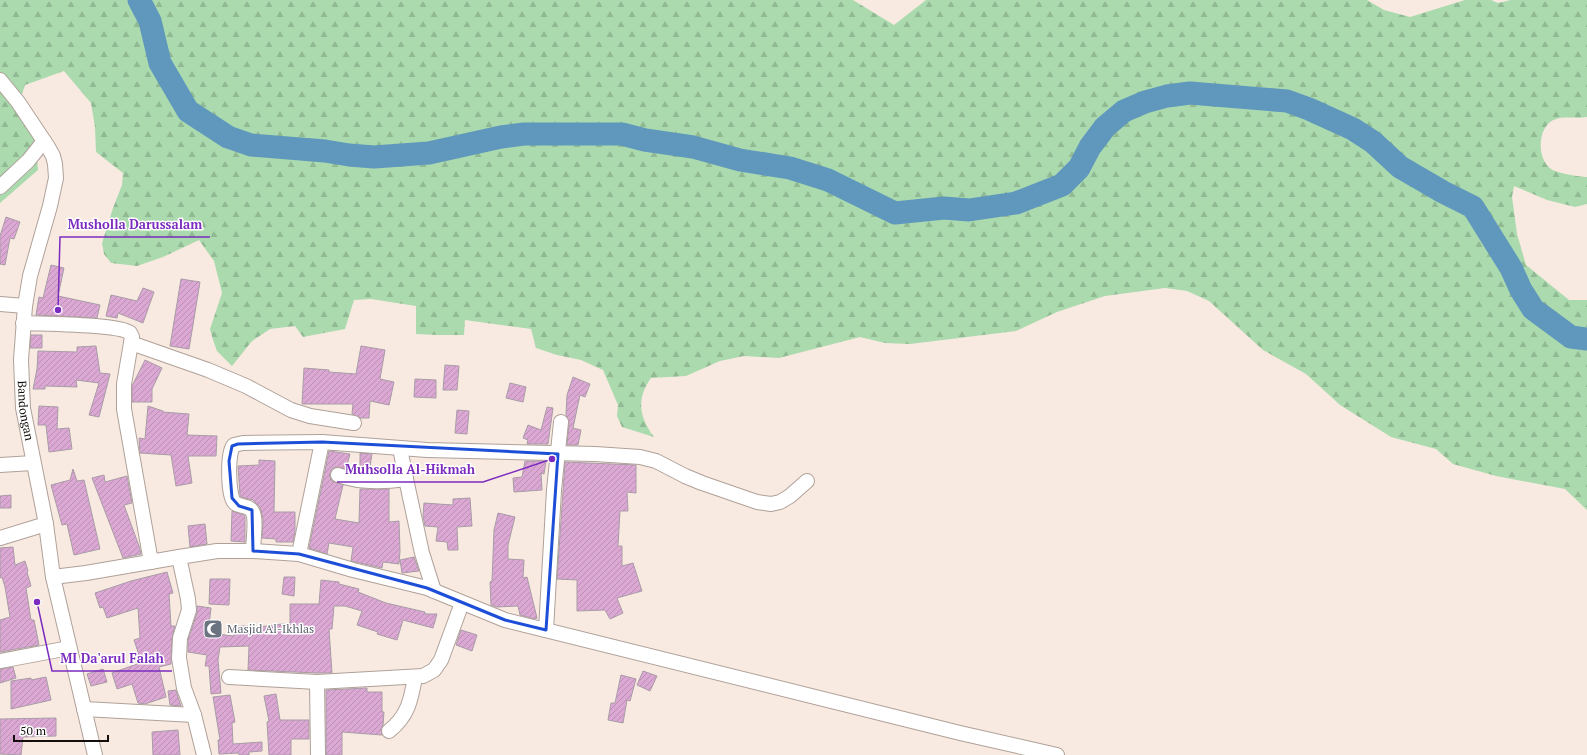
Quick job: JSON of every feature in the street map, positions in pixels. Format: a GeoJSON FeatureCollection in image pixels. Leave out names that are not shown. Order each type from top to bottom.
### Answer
{"type":"FeatureCollection","features":[{"type":"Feature","properties":{"kind":"street","name":"Bandongan"},"geometry":{"type":"LineString","coordinates":[[0,80],[18,102],[53,156],[56,178],[50,206],[30,276],[23,323],[21,360],[24,408],[33,463],[46,524],[53,577],[95,755]]}},
{"type":"Feature","properties":{"kind":"street"},"geometry":{"type":"LineString","coordinates":[[0,187],[28,161],[44,141]]}},
{"type":"Feature","properties":{"kind":"street"},"geometry":{"type":"LineString","coordinates":[[0,304],[25,306]]}},
{"type":"Feature","properties":{"kind":"street"},"geometry":{"type":"LineString","coordinates":[[23,323],[106,327],[130,333],[132,337],[124,384],[124,409],[151,562]]}},
{"type":"Feature","properties":{"kind":"street"},"geometry":{"type":"LineString","coordinates":[[130,343],[233,381],[260,393],[291,410],[310,416],[354,423]]}},
{"type":"Feature","properties":{"kind":"street"},"geometry":{"type":"LineString","coordinates":[[546,630],[561,422]]}},
{"type":"Feature","properties":{"kind":"street"},"geometry":{"type":"LineString","coordinates":[[253,551],[254,519],[252,511],[248,507],[239,506],[232,498],[229,461],[232,446],[238,444],[254,442],[322,442],[400,448],[558,454],[602,454],[647,458],[702,483],[765,504],[780,502],[790,496],[807,481]]}},
{"type":"Feature","properties":{"kind":"street"},"geometry":{"type":"LineString","coordinates":[[299,554],[322,442]]}},
{"type":"Feature","properties":{"kind":"street"},"geometry":{"type":"LineString","coordinates":[[400,448],[422,553],[434,591]]}},
{"type":"Feature","properties":{"kind":"street"},"geometry":{"type":"LineString","coordinates":[[0,465],[33,463]]}},
{"type":"Feature","properties":{"kind":"street"},"geometry":{"type":"LineString","coordinates":[[338,475],[351,479],[385,481],[406,479]]}},
{"type":"Feature","properties":{"kind":"street"},"geometry":{"type":"LineString","coordinates":[[0,538],[46,524]]}},
{"type":"Feature","properties":{"kind":"street"},"geometry":{"type":"LineString","coordinates":[[53,577],[86,573],[179,556],[217,551],[253,551],[299,554],[434,591],[504,620],[952,731],[1057,755]]}},
{"type":"Feature","properties":{"kind":"street"},"geometry":{"type":"LineString","coordinates":[[179,556],[189,610],[180,638],[179,658],[184,688],[194,715],[204,755]]}},
{"type":"Feature","properties":{"kind":"street"},"geometry":{"type":"LineString","coordinates":[[229,677],[317,682],[424,676],[434,670],[440,660],[462,603]]}},
{"type":"Feature","properties":{"kind":"street"},"geometry":{"type":"LineString","coordinates":[[0,661],[69,648]]}},
{"type":"Feature","properties":{"kind":"street"},"geometry":{"type":"LineString","coordinates":[[389,731],[406,712],[412,699],[415,677]]}},
{"type":"Feature","properties":{"kind":"street"},"geometry":{"type":"LineString","coordinates":[[317,682],[318,755]]}},
{"type":"Feature","properties":{"kind":"street"},"geometry":{"type":"LineString","coordinates":[[84,709],[194,715]]}},
{"type":"Feature","properties":{"kind":"highlighted area"},"geometry":{"type":"Polygon","coordinates":[[[322,442],[558,454],[546,630],[505,620],[427,588],[299,554],[253,551],[252,510],[239,506],[232,498],[229,461],[232,446],[238,444],[322,442]]]}},
{"type":"Feature","properties":{"kind":"green space"},"geometry":{"type":"Polygon","coordinates":[[[0,0],[853,0],[894,25],[926,0],[1367,0],[1384,10],[1410,17],[1465,0],[1491,0],[1498,3],[1511,0],[1587,0],[1587,117],[1563,118],[1550,122],[1542,135],[1541,150],[1546,164],[1551,169],[1558,172],[1587,177],[1587,204],[1575,207],[1547,200],[1514,186],[1512,197],[1517,234],[1526,265],[1569,300],[1587,300],[1587,510],[1565,489],[1496,476],[1453,464],[1436,449],[1391,437],[1340,405],[1306,374],[1263,350],[1209,301],[1187,291],[1165,288],[1105,296],[1057,312],[1016,331],[910,344],[885,343],[860,337],[779,358],[744,356],[720,361],[686,376],[651,378],[643,393],[641,408],[645,422],[654,437],[622,427],[617,416],[618,405],[603,370],[581,360],[557,355],[536,348],[531,329],[465,320],[464,335],[416,334],[416,306],[371,299],[354,300],[345,329],[303,337],[295,326],[270,329],[252,341],[232,366],[217,351],[210,329],[222,293],[214,261],[199,240],[163,257],[137,266],[111,263],[104,254],[102,243],[122,185],[123,173],[96,152],[95,127],[91,103],[64,71],[25,85],[16,113],[35,132],[38,170],[0,203],[0,0]]]}},
{"type":"Feature","properties":{"kind":"building"},"geometry":{"type":"Polygon","coordinates":[[[6,217],[20,222],[14,239],[10,238],[5,265],[0,264],[0,236],[6,217]]]}},
{"type":"Feature","properties":{"kind":"building"},"geometry":{"type":"Polygon","coordinates":[[[51,265],[64,268],[58,296],[100,305],[97,318],[36,315],[39,297],[43,298],[51,265]]]}},
{"type":"Feature","properties":{"kind":"building"},"geometry":{"type":"Polygon","coordinates":[[[181,279],[200,282],[189,349],[170,346],[181,279]]]}},
{"type":"Feature","properties":{"kind":"building"},"geometry":{"type":"Polygon","coordinates":[[[143,288],[154,292],[143,323],[118,313],[117,318],[106,316],[111,295],[137,301],[143,288]]]}},
{"type":"Feature","properties":{"kind":"building"},"geometry":{"type":"Polygon","coordinates":[[[31,335],[42,335],[42,348],[30,348],[31,335]]]}},
{"type":"Feature","properties":{"kind":"building"},"geometry":{"type":"Polygon","coordinates":[[[96,346],[100,373],[110,374],[99,417],[89,415],[99,383],[76,380],[77,387],[45,386],[45,389],[33,389],[37,369],[38,351],[77,352],[77,347],[96,346]]]}},
{"type":"Feature","properties":{"kind":"building"},"geometry":{"type":"Polygon","coordinates":[[[361,346],[385,350],[380,379],[394,382],[389,405],[370,401],[369,418],[360,418],[352,414],[353,404],[302,404],[304,368],[356,374],[361,346]]]}},
{"type":"Feature","properties":{"kind":"building"},"geometry":{"type":"Polygon","coordinates":[[[145,360],[162,368],[152,389],[152,402],[132,402],[132,386],[145,360]]]}},
{"type":"Feature","properties":{"kind":"building"},"geometry":{"type":"Polygon","coordinates":[[[445,365],[459,366],[457,390],[443,390],[445,365]]]}},
{"type":"Feature","properties":{"kind":"building"},"geometry":{"type":"Polygon","coordinates":[[[573,377],[590,384],[585,397],[580,395],[573,428],[581,430],[578,445],[567,445],[569,423],[566,415],[567,395],[573,377]]]}},
{"type":"Feature","properties":{"kind":"building"},"geometry":{"type":"Polygon","coordinates":[[[415,379],[436,380],[436,398],[414,397],[415,379]]]}},
{"type":"Feature","properties":{"kind":"building"},"geometry":{"type":"Polygon","coordinates":[[[510,383],[526,387],[523,402],[506,398],[510,383]]]}},
{"type":"Feature","properties":{"kind":"building"},"geometry":{"type":"Polygon","coordinates":[[[39,406],[58,407],[57,429],[69,428],[72,449],[49,452],[46,425],[38,425],[39,406]]]}},
{"type":"Feature","properties":{"kind":"building"},"geometry":{"type":"Polygon","coordinates":[[[148,406],[163,412],[189,414],[187,435],[217,436],[216,456],[188,456],[192,483],[176,486],[171,455],[140,453],[139,438],[145,439],[148,406]]]}},
{"type":"Feature","properties":{"kind":"building"},"geometry":{"type":"Polygon","coordinates":[[[547,407],[553,408],[548,444],[527,444],[528,440],[523,438],[528,425],[541,430],[547,407]]]}},
{"type":"Feature","properties":{"kind":"building"},"geometry":{"type":"Polygon","coordinates":[[[457,410],[469,411],[467,434],[455,433],[457,410]]]}},
{"type":"Feature","properties":{"kind":"building"},"geometry":{"type":"Polygon","coordinates":[[[329,451],[350,454],[346,469],[336,467],[332,469],[330,473],[332,481],[343,485],[335,519],[359,523],[360,489],[389,489],[389,522],[399,521],[399,564],[383,562],[382,568],[351,561],[353,547],[329,543],[327,554],[309,548],[329,451]]]}},
{"type":"Feature","properties":{"kind":"building"},"geometry":{"type":"Polygon","coordinates":[[[360,453],[372,454],[369,472],[360,472],[360,453]]]}},
{"type":"Feature","properties":{"kind":"building"},"geometry":{"type":"Polygon","coordinates":[[[259,460],[275,461],[274,512],[295,512],[295,532],[293,542],[276,542],[276,539],[262,538],[263,519],[260,507],[253,500],[241,497],[240,495],[238,466],[259,465],[259,460]]]}},
{"type":"Feature","properties":{"kind":"building"},"geometry":{"type":"Polygon","coordinates":[[[525,461],[546,461],[544,474],[541,473],[542,490],[514,492],[513,478],[522,477],[525,461]]]}},
{"type":"Feature","properties":{"kind":"building"},"geometry":{"type":"Polygon","coordinates":[[[565,462],[636,465],[636,493],[627,492],[628,511],[620,511],[618,546],[622,546],[622,566],[633,563],[642,591],[617,598],[623,613],[610,619],[605,610],[577,611],[577,580],[557,579],[565,462]]]}},
{"type":"Feature","properties":{"kind":"building"},"geometry":{"type":"Polygon","coordinates":[[[73,469],[77,481],[84,480],[100,549],[74,555],[67,524],[62,525],[51,485],[70,480],[73,469]]]}},
{"type":"Feature","properties":{"kind":"building"},"geometry":{"type":"Polygon","coordinates":[[[104,475],[105,482],[127,476],[132,503],[124,505],[141,554],[123,558],[92,478],[104,475]]]}},
{"type":"Feature","properties":{"kind":"building"},"geometry":{"type":"Polygon","coordinates":[[[11,495],[11,508],[0,508],[0,496],[11,495]]]}},
{"type":"Feature","properties":{"kind":"building"},"geometry":{"type":"Polygon","coordinates":[[[470,498],[472,526],[457,527],[458,550],[448,550],[447,542],[436,541],[438,527],[425,526],[423,516],[424,503],[453,505],[453,499],[470,498]]]}},
{"type":"Feature","properties":{"kind":"building"},"geometry":{"type":"Polygon","coordinates":[[[232,511],[244,515],[245,517],[245,542],[231,541],[232,511]]]}},
{"type":"Feature","properties":{"kind":"building"},"geometry":{"type":"Polygon","coordinates":[[[498,513],[515,517],[508,545],[508,559],[524,560],[523,578],[527,577],[537,618],[534,619],[520,615],[518,606],[497,607],[491,605],[490,582],[492,581],[494,530],[498,513]]]}},
{"type":"Feature","properties":{"kind":"building"},"geometry":{"type":"Polygon","coordinates":[[[205,524],[207,544],[190,547],[188,526],[205,524]]]}},
{"type":"Feature","properties":{"kind":"building"},"geometry":{"type":"Polygon","coordinates":[[[13,547],[15,565],[25,561],[28,571],[31,586],[26,588],[31,620],[34,620],[39,645],[0,652],[0,620],[10,617],[5,587],[2,577],[0,578],[0,548],[13,547]]]}},
{"type":"Feature","properties":{"kind":"building"},"geometry":{"type":"Polygon","coordinates":[[[414,557],[419,571],[402,573],[400,560],[414,557]]]}},
{"type":"Feature","properties":{"kind":"building"},"geometry":{"type":"Polygon","coordinates":[[[167,572],[173,593],[169,594],[171,626],[175,626],[172,638],[171,664],[159,667],[166,697],[145,704],[138,703],[132,684],[117,689],[112,673],[137,664],[133,653],[138,652],[134,640],[140,638],[138,608],[107,618],[103,607],[100,608],[95,593],[131,581],[167,572]]]}},
{"type":"Feature","properties":{"kind":"building"},"geometry":{"type":"Polygon","coordinates":[[[284,577],[295,577],[294,596],[282,594],[284,577]]]}},
{"type":"Feature","properties":{"kind":"building"},"geometry":{"type":"Polygon","coordinates":[[[210,579],[230,579],[229,605],[209,604],[210,579]]]}},
{"type":"Feature","properties":{"kind":"building"},"geometry":{"type":"Polygon","coordinates":[[[321,580],[339,582],[339,584],[359,589],[358,592],[386,603],[425,612],[425,614],[437,614],[433,628],[403,620],[397,640],[377,634],[378,632],[357,625],[362,611],[345,606],[334,606],[332,629],[329,629],[332,673],[248,670],[249,646],[220,647],[218,660],[221,693],[211,694],[209,666],[205,666],[207,655],[188,652],[188,640],[197,613],[197,606],[211,608],[208,633],[234,636],[234,626],[251,626],[251,628],[290,623],[290,604],[319,604],[321,580]]]}},
{"type":"Feature","properties":{"kind":"building"},"geometry":{"type":"Polygon","coordinates":[[[461,630],[477,635],[472,651],[456,645],[461,630]]]}},
{"type":"Feature","properties":{"kind":"building"},"geometry":{"type":"Polygon","coordinates":[[[13,667],[16,678],[0,683],[0,669],[13,667]]]}},
{"type":"Feature","properties":{"kind":"building"},"geometry":{"type":"Polygon","coordinates":[[[103,669],[107,682],[91,686],[87,674],[103,669]]]}},
{"type":"Feature","properties":{"kind":"building"},"geometry":{"type":"Polygon","coordinates":[[[643,671],[657,676],[650,691],[637,685],[643,671]]]}},
{"type":"Feature","properties":{"kind":"building"},"geometry":{"type":"Polygon","coordinates":[[[621,675],[636,679],[630,701],[627,700],[623,723],[608,720],[611,703],[615,703],[621,675]]]}},
{"type":"Feature","properties":{"kind":"building"},"geometry":{"type":"Polygon","coordinates":[[[46,677],[51,700],[11,709],[11,681],[31,678],[31,680],[46,677]]]}},
{"type":"Feature","properties":{"kind":"building"},"geometry":{"type":"Polygon","coordinates":[[[367,688],[367,692],[382,692],[382,712],[384,712],[383,725],[381,729],[382,735],[342,732],[342,755],[326,755],[326,690],[367,688]]]}},
{"type":"Feature","properties":{"kind":"building"},"geometry":{"type":"Polygon","coordinates":[[[176,690],[181,706],[170,705],[168,691],[176,690]]]}},
{"type":"Feature","properties":{"kind":"building"},"geometry":{"type":"Polygon","coordinates":[[[276,694],[280,720],[309,720],[309,739],[291,739],[291,755],[269,755],[267,722],[269,721],[264,696],[276,694]]]}},
{"type":"Feature","properties":{"kind":"building"},"geometry":{"type":"Polygon","coordinates":[[[230,695],[235,722],[232,723],[233,744],[262,742],[262,751],[249,752],[249,755],[239,755],[239,753],[219,754],[218,740],[220,740],[213,697],[230,695]]]}},
{"type":"Feature","properties":{"kind":"building"},"geometry":{"type":"Polygon","coordinates":[[[56,718],[56,736],[23,737],[21,755],[0,754],[0,719],[56,718]]]}},
{"type":"Feature","properties":{"kind":"building"},"geometry":{"type":"Polygon","coordinates":[[[178,730],[180,755],[153,755],[152,732],[178,730]]]}},
{"type":"Feature","properties":{"kind":"waterway"},"geometry":{"type":"LineString","coordinates":[[139,0],[150,21],[160,63],[188,111],[228,137],[251,145],[325,151],[374,157],[429,153],[501,137],[524,134],[622,134],[645,140],[693,147],[740,160],[790,168],[828,180],[895,213],[944,208],[969,210],[1016,203],[1062,185],[1079,168],[1090,147],[1105,127],[1124,111],[1145,102],[1167,96],[1190,93],[1287,101],[1309,109],[1353,129],[1373,142],[1400,167],[1443,192],[1473,207],[1511,268],[1521,290],[1533,309],[1571,337],[1587,339]]}},
{"type":"Feature","properties":{"kind":"place","name":"Musholla Darussalam"},"geometry":{"type":"Point","coordinates":[58,310]}},
{"type":"Feature","properties":{"kind":"place","name":"Muhsolla Al-Hikmah"},"geometry":{"type":"Point","coordinates":[552,459]}},
{"type":"Feature","properties":{"kind":"place","name":"MI Da'arul Falah"},"geometry":{"type":"Point","coordinates":[37,602]}},
{"type":"Feature","properties":{"kind":"place","name":"Masjid Al-Ikhlas"},"geometry":{"type":"Point","coordinates":[213,629]}}]}
